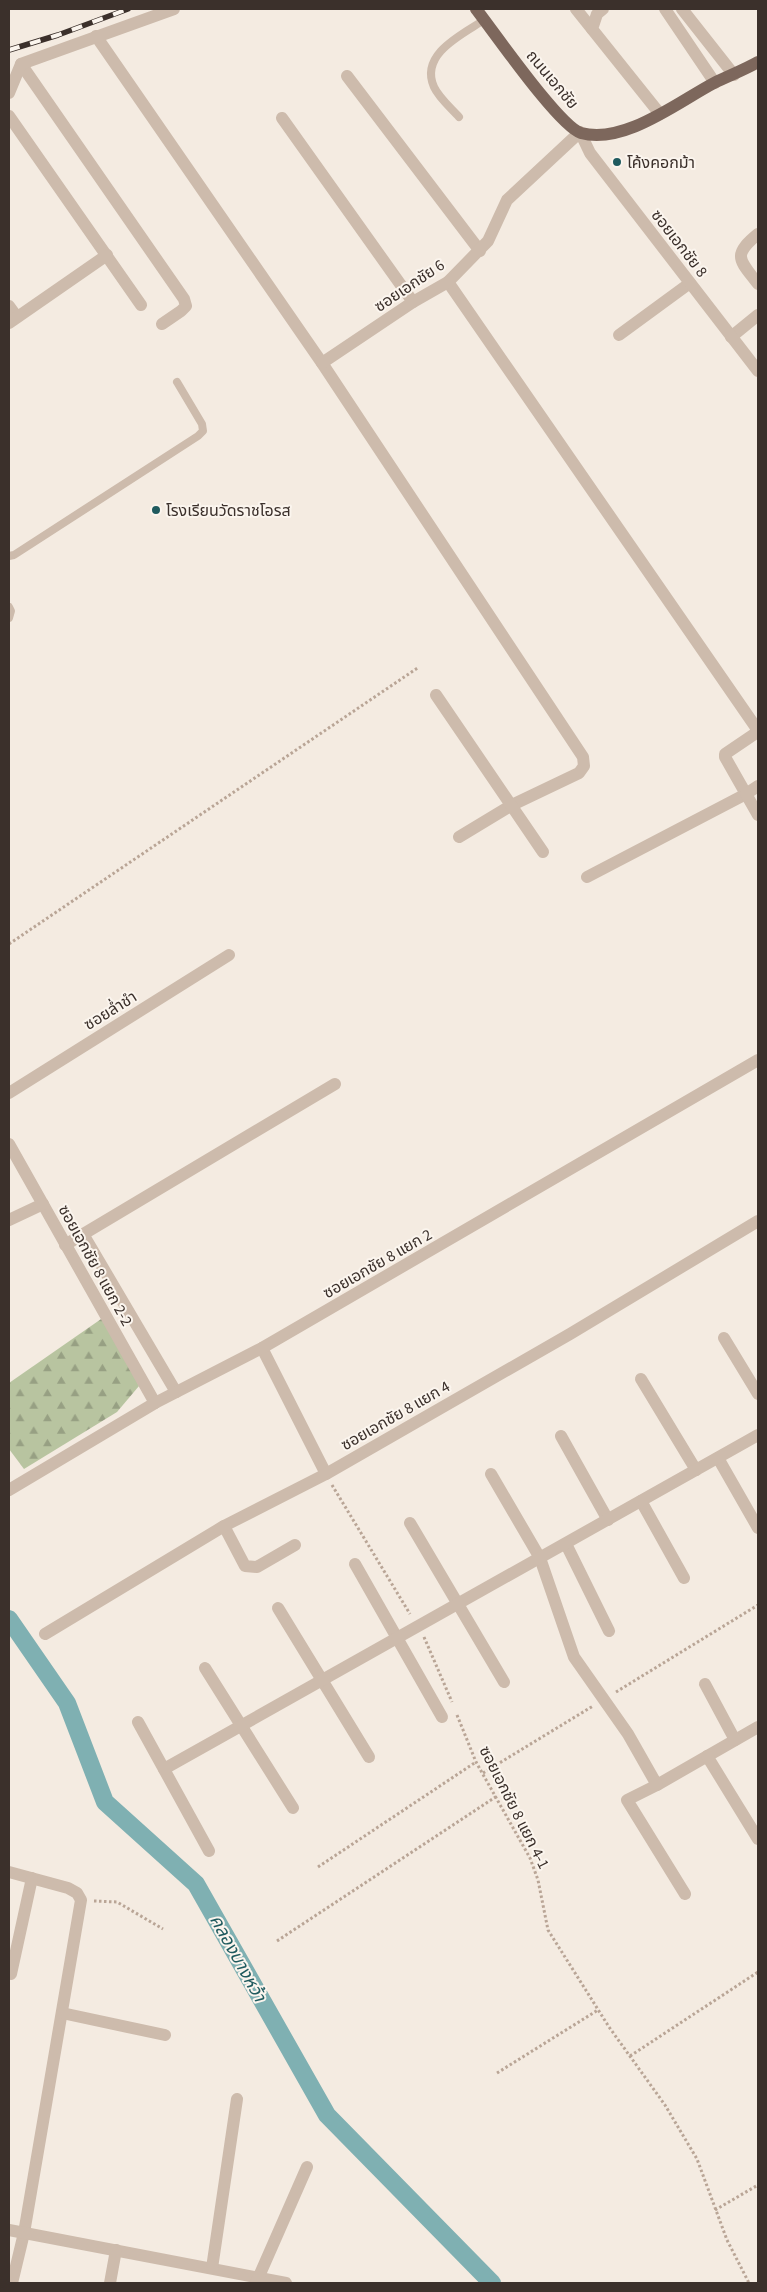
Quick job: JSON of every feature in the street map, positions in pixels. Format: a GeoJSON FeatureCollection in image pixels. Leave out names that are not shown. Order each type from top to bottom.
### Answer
{"type":"FeatureCollection","features":[{"type":"Feature","properties":{"kind":"main road","name":"ถนนเอกชัย"},"geometry":{"type":"LineString","coordinates":[[476,9],[555,112],[580,132],[595,134],[621,132],[660,114],[715,83],[758,62]]}},
{"type":"Feature","properties":{"kind":"street"},"geometry":{"type":"LineString","coordinates":[[9,93],[21,64],[174,9]]}},
{"type":"Feature","properties":{"kind":"street"},"geometry":{"type":"LineString","coordinates":[[576,9],[660,114]]}},
{"type":"Feature","properties":{"kind":"street"},"geometry":{"type":"LineString","coordinates":[[592,29],[597,14],[603,9]]}},
{"type":"Feature","properties":{"kind":"street"},"geometry":{"type":"LineString","coordinates":[[665,9],[715,83]]}},
{"type":"Feature","properties":{"kind":"street"},"geometry":{"type":"LineString","coordinates":[[682,9],[734,75]]}},
{"type":"Feature","properties":{"kind":"street"},"geometry":{"type":"LineString","coordinates":[[96,36],[322,363],[583,757],[584,766],[579,773],[512,805],[458,836]]}},
{"type":"Feature","properties":{"kind":"street"},"geometry":{"type":"LineString","coordinates":[[21,64],[184,299],[186,306],[162,324]]}},
{"type":"Feature","properties":{"kind":"street"},"geometry":{"type":"LineString","coordinates":[[347,76],[480,251]]}},
{"type":"Feature","properties":{"kind":"street"},"geometry":{"type":"LineString","coordinates":[[9,116],[141,305]]}},
{"type":"Feature","properties":{"kind":"street"},"geometry":{"type":"LineString","coordinates":[[282,118],[412,302]]}},
{"type":"Feature","properties":{"kind":"street","name":"ซอยเอกชัย 6"},"geometry":{"type":"LineString","coordinates":[[322,363],[412,302],[448,282],[488,241],[507,200],[580,132]]}},
{"type":"Feature","properties":{"kind":"street","name":"ซอยเอกชัย 8"},"geometry":{"type":"LineString","coordinates":[[580,132],[590,153],[758,371]]}},
{"type":"Feature","properties":{"kind":"street"},"geometry":{"type":"LineString","coordinates":[[758,234],[744,246],[740,258],[742,264],[758,284]]}},
{"type":"Feature","properties":{"kind":"street"},"geometry":{"type":"LineString","coordinates":[[9,306],[13,320],[107,255]]}},
{"type":"Feature","properties":{"kind":"street"},"geometry":{"type":"LineString","coordinates":[[448,282],[756,726],[756,733],[728,751],[724,758],[758,815]]}},
{"type":"Feature","properties":{"kind":"street"},"geometry":{"type":"LineString","coordinates":[[619,335],[690,283]]}},
{"type":"Feature","properties":{"kind":"street"},"geometry":{"type":"LineString","coordinates":[[732,336],[758,314]]}},
{"type":"Feature","properties":{"kind":"street"},"geometry":{"type":"LineString","coordinates":[[436,695],[543,852]]}},
{"type":"Feature","properties":{"kind":"street"},"geometry":{"type":"LineString","coordinates":[[587,877],[758,786]]}},
{"type":"Feature","properties":{"kind":"street","name":"ซอยล่ำชำ"},"geometry":{"type":"LineString","coordinates":[[9,1093],[229,955]]}},
{"type":"Feature","properties":{"kind":"street","name":"ซอยเอกชัย 8 แยก 2"},"geometry":{"type":"LineString","coordinates":[[9,1490],[156,1403],[262,1348],[758,1060]]}},
{"type":"Feature","properties":{"kind":"street"},"geometry":{"type":"LineString","coordinates":[[65,1245],[335,1084]]}},
{"type":"Feature","properties":{"kind":"street","name":"ซอยเอกชัย 8 แยก 2-2"},"geometry":{"type":"LineString","coordinates":[[9,1144],[156,1403]]}},
{"type":"Feature","properties":{"kind":"street"},"geometry":{"type":"LineString","coordinates":[[9,1220],[43,1204]]}},
{"type":"Feature","properties":{"kind":"street","name":"ซอยเอกชัย 8 แยก 4"},"geometry":{"type":"LineString","coordinates":[[45,1634],[224,1526],[326,1474],[570,1334],[758,1221]]}},
{"type":"Feature","properties":{"kind":"street"},"geometry":{"type":"LineString","coordinates":[[83,1234],[176,1392]]}},
{"type":"Feature","properties":{"kind":"street"},"geometry":{"type":"LineString","coordinates":[[724,1338],[758,1394]]}},
{"type":"Feature","properties":{"kind":"street"},"geometry":{"type":"LineString","coordinates":[[262,1348],[326,1474]]}},
{"type":"Feature","properties":{"kind":"street"},"geometry":{"type":"LineString","coordinates":[[641,1379],[696,1470]]}},
{"type":"Feature","properties":{"kind":"street"},"geometry":{"type":"LineString","coordinates":[[164,1769],[758,1435]]}},
{"type":"Feature","properties":{"kind":"street"},"geometry":{"type":"LineString","coordinates":[[561,1436],[608,1520]]}},
{"type":"Feature","properties":{"kind":"street"},"geometry":{"type":"LineString","coordinates":[[718,1458],[758,1528]]}},
{"type":"Feature","properties":{"kind":"street"},"geometry":{"type":"LineString","coordinates":[[491,1474],[540,1558],[574,1657],[628,1734],[657,1785]]}},
{"type":"Feature","properties":{"kind":"street"},"geometry":{"type":"LineString","coordinates":[[641,1501],[684,1578]]}},
{"type":"Feature","properties":{"kind":"street"},"geometry":{"type":"LineString","coordinates":[[410,1523],[504,1682]]}},
{"type":"Feature","properties":{"kind":"street"},"geometry":{"type":"LineString","coordinates":[[224,1526],[245,1566],[252,1568],[258,1567],[295,1545]]}},
{"type":"Feature","properties":{"kind":"street"},"geometry":{"type":"LineString","coordinates":[[566,1544],[609,1631]]}},
{"type":"Feature","properties":{"kind":"street"},"geometry":{"type":"LineString","coordinates":[[355,1564],[442,1717]]}},
{"type":"Feature","properties":{"kind":"street"},"geometry":{"type":"LineString","coordinates":[[278,1608],[369,1758]]}},
{"type":"Feature","properties":{"kind":"street"},"geometry":{"type":"LineString","coordinates":[[206,1668],[293,1808]]}},
{"type":"Feature","properties":{"kind":"street"},"geometry":{"type":"LineString","coordinates":[[705,1684],[735,1740]]}},
{"type":"Feature","properties":{"kind":"street"},"geometry":{"type":"LineString","coordinates":[[138,1722],[209,1851]]}},
{"type":"Feature","properties":{"kind":"street"},"geometry":{"type":"LineString","coordinates":[[685,1894],[627,1800],[657,1785],[758,1727]]}},
{"type":"Feature","properties":{"kind":"street"},"geometry":{"type":"LineString","coordinates":[[707,1756],[758,1839]]}},
{"type":"Feature","properties":{"kind":"street"},"geometry":{"type":"LineString","coordinates":[[9,1872],[68,1888],[77,1893],[81,1900],[24,2233],[12,2283]]}},
{"type":"Feature","properties":{"kind":"street"},"geometry":{"type":"LineString","coordinates":[[11,1974],[32,1878]]}},
{"type":"Feature","properties":{"kind":"street"},"geometry":{"type":"LineString","coordinates":[[62,2013],[165,2035]]}},
{"type":"Feature","properties":{"kind":"street"},"geometry":{"type":"LineString","coordinates":[[212,2268],[237,2099]]}},
{"type":"Feature","properties":{"kind":"street"},"geometry":{"type":"LineString","coordinates":[[257,2281],[307,2167]]}},
{"type":"Feature","properties":{"kind":"street"},"geometry":{"type":"LineString","coordinates":[[9,2230],[212,2268],[257,2281],[286,2283]]}},
{"type":"Feature","properties":{"kind":"street"},"geometry":{"type":"LineString","coordinates":[[110,2283],[116,2250]]}},
{"type":"Feature","properties":{"kind":"lane"},"geometry":{"type":"LineString","coordinates":[[459,117],[435,89],[431,78],[431,66],[444,46],[484,20]]}},
{"type":"Feature","properties":{"kind":"lane"},"geometry":{"type":"LineString","coordinates":[[9,556],[14,555],[203,431],[202,424],[178,382]]}},
{"type":"Feature","properties":{"kind":"lane"},"geometry":{"type":"LineString","coordinates":[[9,607],[11,611],[9,618]]}},
{"type":"Feature","properties":{"kind":"path"},"geometry":{"type":"LineString","coordinates":[[9,944],[419,667]]}},
{"type":"Feature","properties":{"kind":"path","name":"ซอยเอกชัย 8 แยก 4-1"},"geometry":{"type":"LineString","coordinates":[[326,1474],[430,1645],[476,1762],[530,1858],[538,1880],[548,1930],[598,2010],[665,2104],[697,2159],[727,2240],[749,2283]]}},
{"type":"Feature","properties":{"kind":"path"},"geometry":{"type":"LineString","coordinates":[[483,1773],[758,1605]]}},
{"type":"Feature","properties":{"kind":"path"},"geometry":{"type":"LineString","coordinates":[[318,1867],[476,1762]]}},
{"type":"Feature","properties":{"kind":"path"},"geometry":{"type":"LineString","coordinates":[[277,1941],[496,1796]]}},
{"type":"Feature","properties":{"kind":"path"},"geometry":{"type":"LineString","coordinates":[[81,1900],[117,1902],[163,1929]]}},
{"type":"Feature","properties":{"kind":"path"},"geometry":{"type":"LineString","coordinates":[[630,2056],[758,1972]]}},
{"type":"Feature","properties":{"kind":"path"},"geometry":{"type":"LineString","coordinates":[[497,2073],[598,2010]]}},
{"type":"Feature","properties":{"kind":"path"},"geometry":{"type":"LineString","coordinates":[[715,2210],[758,2185]]}},
{"type":"Feature","properties":{"kind":"green space"},"geometry":{"type":"Polygon","coordinates":[[[104,1317],[139,1386],[117,1412],[24,1469],[9,1449],[9,1383],[104,1317]]]}},
{"type":"Feature","properties":{"kind":"waterway","name":"คลองบางหว้า"},"geometry":{"type":"LineString","coordinates":[[9,1619],[67,1703],[105,1802],[196,1884],[327,2115],[492,2283]]}},
{"type":"Feature","properties":{"kind":"railway"},"geometry":{"type":"LineString","coordinates":[[9,50],[58,35],[128,9]]}},
{"type":"Feature","properties":{"kind":"place","name":"โค้งคอกม้า"},"geometry":{"type":"Point","coordinates":[617,162]}},
{"type":"Feature","properties":{"kind":"place","name":"โรงเรียนวัดราชโอรส"},"geometry":{"type":"Point","coordinates":[156,510]}}]}
